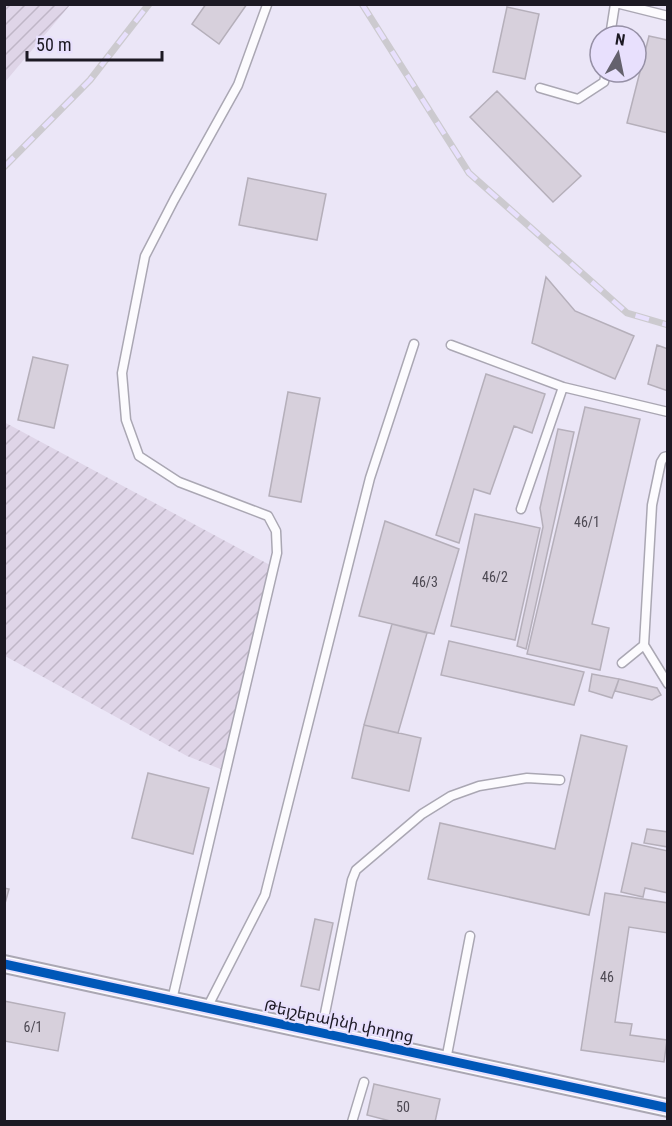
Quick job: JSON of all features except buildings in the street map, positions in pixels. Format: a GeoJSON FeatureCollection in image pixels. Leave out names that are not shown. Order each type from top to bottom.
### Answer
{"type":"FeatureCollection","features":[{"type":"Feature","properties":{"kind":"street","name":"Թեյշեբաինի փողոց"},"geometry":{"type":"LineString","coordinates":[[4,964],[668,1108]]}},
{"type":"Feature","properties":{"kind":"lane"},"geometry":{"type":"LineString","coordinates":[[612,24],[615,4]]}},
{"type":"Feature","properties":{"kind":"lane"},"geometry":{"type":"LineString","coordinates":[[620,4],[668,16]]}},
{"type":"Feature","properties":{"kind":"lane"},"geometry":{"type":"LineString","coordinates":[[172,1000],[277,554],[276,531],[268,516],[178,482],[139,456],[126,420],[122,373],[145,256],[238,85],[267,5]]}},
{"type":"Feature","properties":{"kind":"lane"},"geometry":{"type":"LineString","coordinates":[[540,88],[578,99],[601,84]]}},
{"type":"Feature","properties":{"kind":"lane"},"geometry":{"type":"LineString","coordinates":[[207,1008],[265,895],[370,478],[414,344]]}},
{"type":"Feature","properties":{"kind":"lane"},"geometry":{"type":"LineString","coordinates":[[451,345],[563,387],[668,412]]}},
{"type":"Feature","properties":{"kind":"lane"},"geometry":{"type":"LineString","coordinates":[[521,509],[563,387]]}},
{"type":"Feature","properties":{"kind":"lane"},"geometry":{"type":"LineString","coordinates":[[668,456],[664,457],[661,462],[652,505],[644,645],[668,684]]}},
{"type":"Feature","properties":{"kind":"lane"},"geometry":{"type":"LineString","coordinates":[[622,663],[644,645]]}},
{"type":"Feature","properties":{"kind":"lane"},"geometry":{"type":"LineString","coordinates":[[321,1033],[352,880],[356,870],[422,814],[451,796],[479,786],[527,778],[560,780]]}},
{"type":"Feature","properties":{"kind":"lane"},"geometry":{"type":"LineString","coordinates":[[446,1060],[470,936]]}},
{"type":"Feature","properties":{"kind":"lane"},"geometry":{"type":"LineString","coordinates":[[352,1122],[364,1082]]}},
{"type":"Feature","properties":{"kind":"shaded area"},"geometry":{"type":"Polygon","coordinates":[[[4,5],[70,5],[5,82],[4,5]]]}},
{"type":"Feature","properties":{"kind":"shaded area"},"geometry":{"type":"Polygon","coordinates":[[[4,422],[270,565],[223,770],[187,756],[5,656],[4,422]]]}},
{"type":"Feature","properties":{"kind":"railway"},"geometry":{"type":"LineString","coordinates":[[4,167],[90,80],[149,4]]}},
{"type":"Feature","properties":{"kind":"railway"},"geometry":{"type":"LineString","coordinates":[[362,4],[469,173],[627,313],[668,325]]}},
{"type":"Feature","properties":{"kind":"cycle path"},"geometry":{"type":"LineString","coordinates":[[4,964],[668,1108]]}}]}
